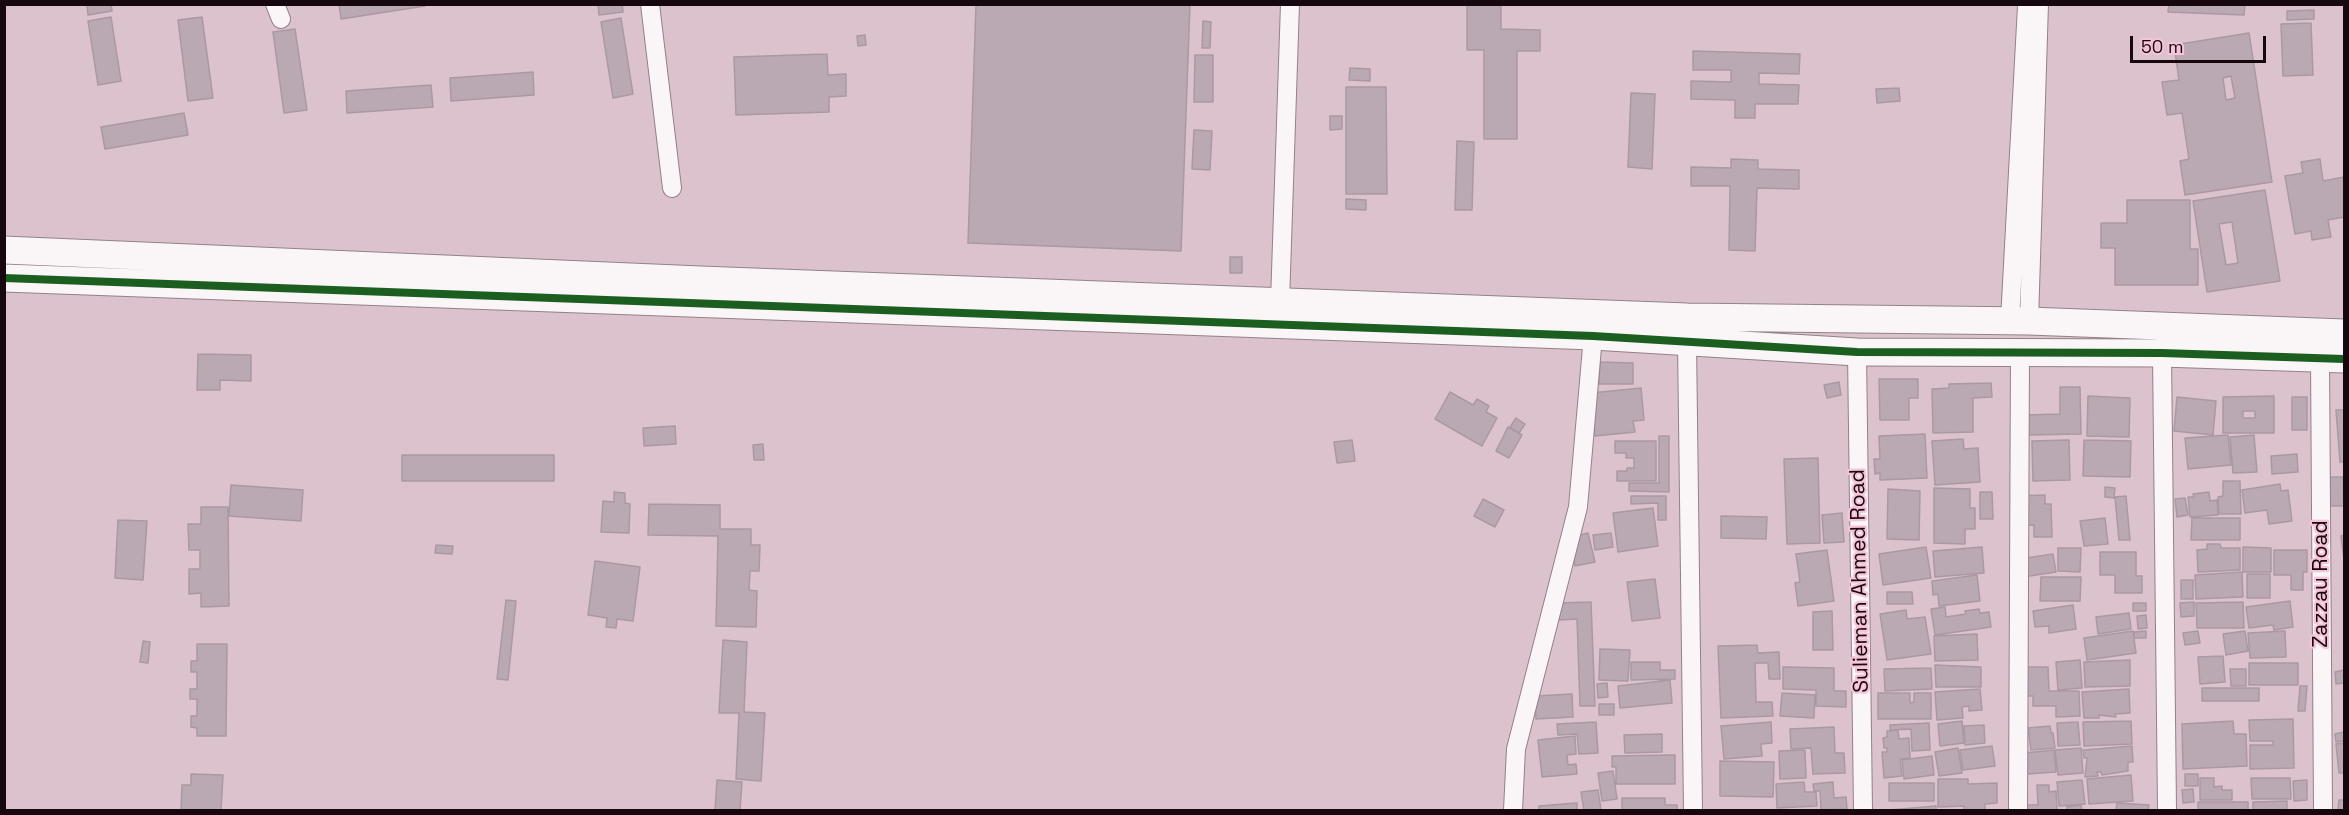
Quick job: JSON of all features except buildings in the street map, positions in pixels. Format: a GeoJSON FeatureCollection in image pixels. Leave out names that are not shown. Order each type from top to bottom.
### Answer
{"type":"FeatureCollection","features":[{"type":"Feature","properties":{"kind":"street"},"geometry":{"type":"LineString","coordinates":[[650,4],[672,188]]}},
{"type":"Feature","properties":{"kind":"street"},"geometry":{"type":"LineString","coordinates":[[1280,302],[1290,4]]}},
{"type":"Feature","properties":{"kind":"street"},"geometry":{"type":"LineString","coordinates":[[2020,321],[2027,4]]}},
{"type":"Feature","properties":{"kind":"street"},"geometry":{"type":"LineString","coordinates":[[2020,321],[2039,4]]}},
{"type":"Feature","properties":{"kind":"street"},"geometry":{"type":"LineString","coordinates":[[4,250],[1280,302],[1676,316],[2020,321],[2344,333]]}},
{"type":"Feature","properties":{"kind":"street"},"geometry":{"type":"LineString","coordinates":[[4,278],[1593,336],[1857,352],[2162,353],[2332,359]]}},
{"type":"Feature","properties":{"kind":"street"},"geometry":{"type":"LineString","coordinates":[[1767,317],[1768,347]]}},
{"type":"Feature","properties":{"kind":"street"},"geometry":{"type":"LineString","coordinates":[[1513,810],[1516,748],[1578,507],[1593,336]]}},
{"type":"Feature","properties":{"kind":"street"},"geometry":{"type":"LineString","coordinates":[[1688,342],[1693,810]]}},
{"type":"Feature","properties":{"kind":"street","name":"Sulieman Ahmed Road"},"geometry":{"type":"LineString","coordinates":[[1857,352],[1863,810]]}},
{"type":"Feature","properties":{"kind":"street"},"geometry":{"type":"LineString","coordinates":[[2018,810],[2020,353]]}},
{"type":"Feature","properties":{"kind":"street"},"geometry":{"type":"LineString","coordinates":[[2162,353],[2167,810]]}},
{"type":"Feature","properties":{"kind":"street","name":"Zazzau Road"},"geometry":{"type":"LineString","coordinates":[[2323,810],[2332,359]]}},
{"type":"Feature","properties":{"kind":"cycle path"},"geometry":{"type":"LineString","coordinates":[[4,278],[1593,336],[1857,352],[2162,353],[2344,359]]}}]}
